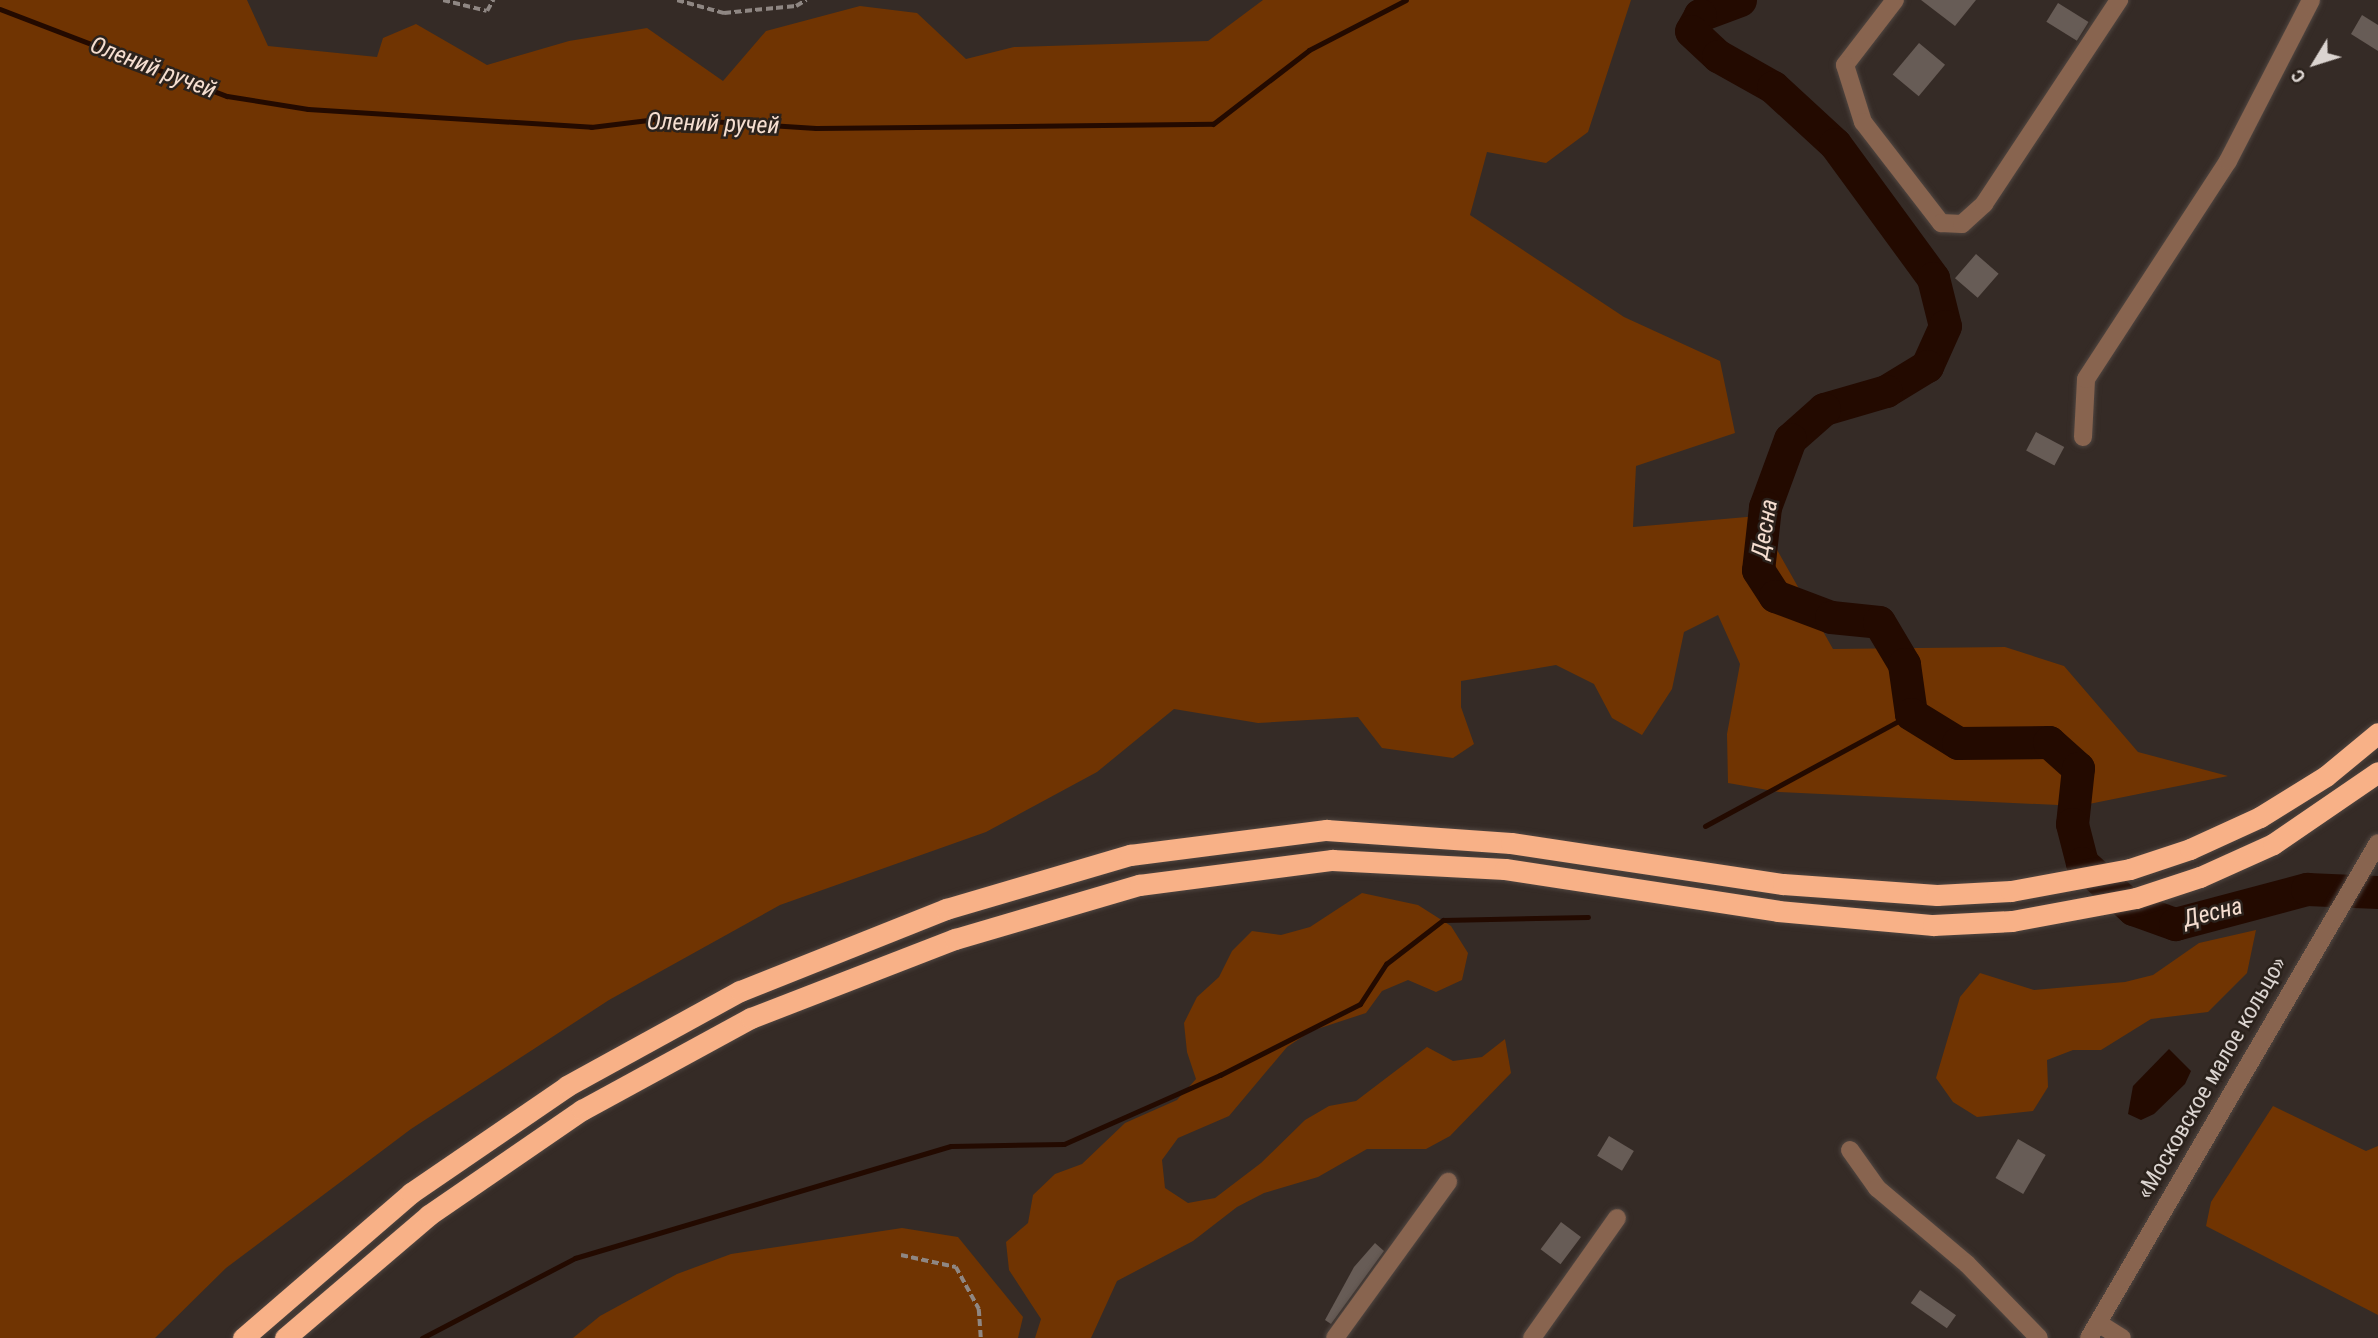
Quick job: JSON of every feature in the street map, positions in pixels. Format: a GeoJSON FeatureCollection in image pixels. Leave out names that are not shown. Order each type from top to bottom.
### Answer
{"type":"FeatureCollection","features":[{"type":"Feature","properties":{"kind":"highway"},"geometry":{"type":"LineString","coordinates":[[243,1338],[422,1185],[567,1086],[740,991],[946,909],[1130,855],[1326,830],[1511,843],[1783,884],[1937,895],[2011,891],[2130,869],[2190,849],[2260,817],[2326,776],[2378,733]]}},
{"type":"Feature","properties":{"kind":"highway"},"geometry":{"type":"LineString","coordinates":[[285,1338],[440,1207],[583,1110],[751,1018],[955,939],[1139,885],[1332,860],[1505,869],[1778,911],[1933,925],[2012,921],[2136,898],[2200,877],[2273,844],[2348,796],[2378,772]]}},
{"type":"Feature","properties":{"kind":"street"},"geometry":{"type":"LineString","coordinates":[[1895,0],[1846,65],[1849,76],[1863,122],[1941,222],[1962,224],[1984,204],[2119,0]]}},
{"type":"Feature","properties":{"kind":"street"},"geometry":{"type":"LineString","coordinates":[[2082,437],[2086,379],[2228,161],[2311,0]]}},
{"type":"Feature","properties":{"kind":"street","name":"«Московское малое кольцо»"},"geometry":{"type":"LineString","coordinates":[[2093,1330],[2378,843]]}},
{"type":"Feature","properties":{"kind":"street"},"geometry":{"type":"LineString","coordinates":[[1850,1150],[1877,1188],[1967,1264],[2039,1338]]}},
{"type":"Feature","properties":{"kind":"street"},"geometry":{"type":"LineString","coordinates":[[1335,1338],[1448,1182]]}},
{"type":"Feature","properties":{"kind":"street"},"geometry":{"type":"LineString","coordinates":[[1532,1338],[1617,1218]]}},
{"type":"Feature","properties":{"kind":"street"},"geometry":{"type":"LineString","coordinates":[[2093,1330],[2122,1338]]}},
{"type":"Feature","properties":{"kind":"path"},"geometry":{"type":"LineString","coordinates":[[443,0],[487,11],[494,0]]}},
{"type":"Feature","properties":{"kind":"path"},"geometry":{"type":"LineString","coordinates":[[677,0],[724,13],[796,6],[806,0]]}},
{"type":"Feature","properties":{"kind":"path"},"geometry":{"type":"LineString","coordinates":[[901,1255],[956,1268],[979,1309],[981,1338]]}},
{"type":"Feature","properties":{"kind":"shaded area"},"geometry":{"type":"Polygon","coordinates":[[[0,0],[247,0],[268,46],[377,57],[383,38],[416,24],[487,65],[569,41],[647,28],[723,81],[766,31],[860,6],[917,13],[966,59],[1014,47],[1208,41],[1263,0],[1631,0],[1588,132],[1546,163],[1487,152],[1470,215],[1624,317],[1720,361],[1735,433],[1636,466],[1633,527],[1758,516],[1833,649],[2005,647],[2064,666],[2138,752],[2228,776],[2079,806],[1779,792],[1728,783],[1727,734],[1740,664],[1718,615],[1684,632],[1672,689],[1642,735],[1612,718],[1594,684],[1556,665],[1461,681],[1461,707],[1474,744],[1453,758],[1382,748],[1358,717],[1258,723],[1174,709],[1097,772],[986,832],[780,905],[609,1000],[411,1129],[226,1268],[155,1338],[0,1338],[0,0]]]}},
{"type":"Feature","properties":{"kind":"shaded area"},"geometry":{"type":"Polygon","coordinates":[[[1362,893],[1418,905],[1451,926],[1468,953],[1462,980],[1436,992],[1408,980],[1382,991],[1366,1013],[1311,1031],[1287,1047],[1229,1116],[1178,1138],[1162,1160],[1165,1188],[1188,1203],[1215,1198],[1261,1163],[1305,1120],[1329,1106],[1356,1101],[1427,1047],[1453,1061],[1482,1057],[1505,1039],[1511,1073],[1450,1136],[1426,1149],[1367,1149],[1318,1177],[1264,1193],[1237,1207],[1193,1241],[1117,1281],[1091,1338],[1035,1338],[1041,1319],[1009,1270],[1006,1242],[1028,1223],[1033,1195],[1055,1174],[1082,1164],[1125,1123],[1177,1100],[1196,1079],[1187,1052],[1184,1023],[1197,997],[1219,977],[1232,951],[1252,931],[1281,935],[1310,927],[1362,893]]]}},
{"type":"Feature","properties":{"kind":"shaded area"},"geometry":{"type":"Polygon","coordinates":[[[2256,930],[2247,973],[2208,1012],[2151,1019],[2101,1050],[2073,1050],[2047,1060],[2048,1087],[2033,1111],[1977,1117],[1953,1102],[1936,1078],[1960,997],[1980,973],[2034,990],[2125,982],[2153,975],[2199,943],[2256,930]]]}},
{"type":"Feature","properties":{"kind":"shaded area"},"geometry":{"type":"Polygon","coordinates":[[[2169,1049],[2191,1071],[2185,1084],[2154,1114],[2141,1120],[2128,1114],[2133,1086],[2169,1049]]]}},
{"type":"Feature","properties":{"kind":"shaded area"},"geometry":{"type":"Polygon","coordinates":[[[2273,1106],[2366,1151],[2378,1146],[2378,1315],[2206,1226],[2211,1202],[2273,1106]]]}},
{"type":"Feature","properties":{"kind":"shaded area"},"geometry":{"type":"Polygon","coordinates":[[[902,1228],[958,1237],[1023,1317],[1018,1338],[573,1338],[600,1316],[677,1274],[731,1254],[902,1228]]]}},
{"type":"Feature","properties":{"kind":"building"},"geometry":{"type":"Polygon","coordinates":[[[1921,0],[1976,0],[1955,26],[1921,0]]]}},
{"type":"Feature","properties":{"kind":"building"},"geometry":{"type":"Polygon","coordinates":[[[2058,3],[2089,22],[2077,41],[2046,22],[2058,3]]]}},
{"type":"Feature","properties":{"kind":"building"},"geometry":{"type":"Polygon","coordinates":[[[2362,15],[2378,25],[2378,51],[2351,34],[2362,15]]]}},
{"type":"Feature","properties":{"kind":"building"},"geometry":{"type":"Polygon","coordinates":[[[1919,43],[1945,65],[1919,96],[1893,74],[1919,43]]]}},
{"type":"Feature","properties":{"kind":"building"},"geometry":{"type":"Polygon","coordinates":[[[1976,254],[1999,274],[1978,298],[1955,278],[1976,254]]]}},
{"type":"Feature","properties":{"kind":"building"},"geometry":{"type":"Polygon","coordinates":[[[2036,432],[2064,447],[2054,466],[2026,451],[2036,432]]]}},
{"type":"Feature","properties":{"kind":"building"},"geometry":{"type":"Polygon","coordinates":[[[1609,1136],[1634,1151],[1622,1171],[1597,1156],[1609,1136]]]}},
{"type":"Feature","properties":{"kind":"building"},"geometry":{"type":"Polygon","coordinates":[[[2018,1139],[2046,1155],[2023,1194],[1996,1178],[2018,1139]]]}},
{"type":"Feature","properties":{"kind":"building"},"geometry":{"type":"Polygon","coordinates":[[[1561,1222],[1581,1237],[1561,1264],[1541,1249],[1561,1222]]]}},
{"type":"Feature","properties":{"kind":"building"},"geometry":{"type":"Polygon","coordinates":[[[1375,1243],[1384,1251],[1331,1324],[1325,1320],[1354,1267],[1375,1243]]]}},
{"type":"Feature","properties":{"kind":"building"},"geometry":{"type":"Polygon","coordinates":[[[1920,1290],[1956,1315],[1947,1328],[1911,1303],[1920,1290]]]}},
{"type":"Feature","properties":{"kind":"waterway","name":"Олений ручей"},"geometry":{"type":"LineString","coordinates":[[0,9],[227,96],[308,109],[591,127],[664,118],[816,128],[1213,124],[1309,50],[1406,0]]}},
{"type":"Feature","properties":{"kind":"waterway","name":"Десна"},"geometry":{"type":"LineString","coordinates":[[1740,0],[1700,15],[1691,31],[1718,56],[1773,87],[1835,144],[1933,278],[1945,326],[1927,366],[1886,391],[1824,409],[1790,439],[1765,507],[1758,570],[1775,596],[1831,617],[1879,622],[1904,664],[1911,714],[1958,743],[2049,742],[2078,768],[2072,824],[2082,863],[2133,909],[2175,924],[2307,889],[2378,892]]}},
{"type":"Feature","properties":{"kind":"waterway"},"geometry":{"type":"LineString","coordinates":[[1705,826],[1911,714]]}},
{"type":"Feature","properties":{"kind":"waterway"},"geometry":{"type":"LineString","coordinates":[[422,1338],[575,1258],[951,1146],[1064,1144],[1220,1075],[1360,1004],[1386,964],[1443,920],[1588,917]]}}]}
